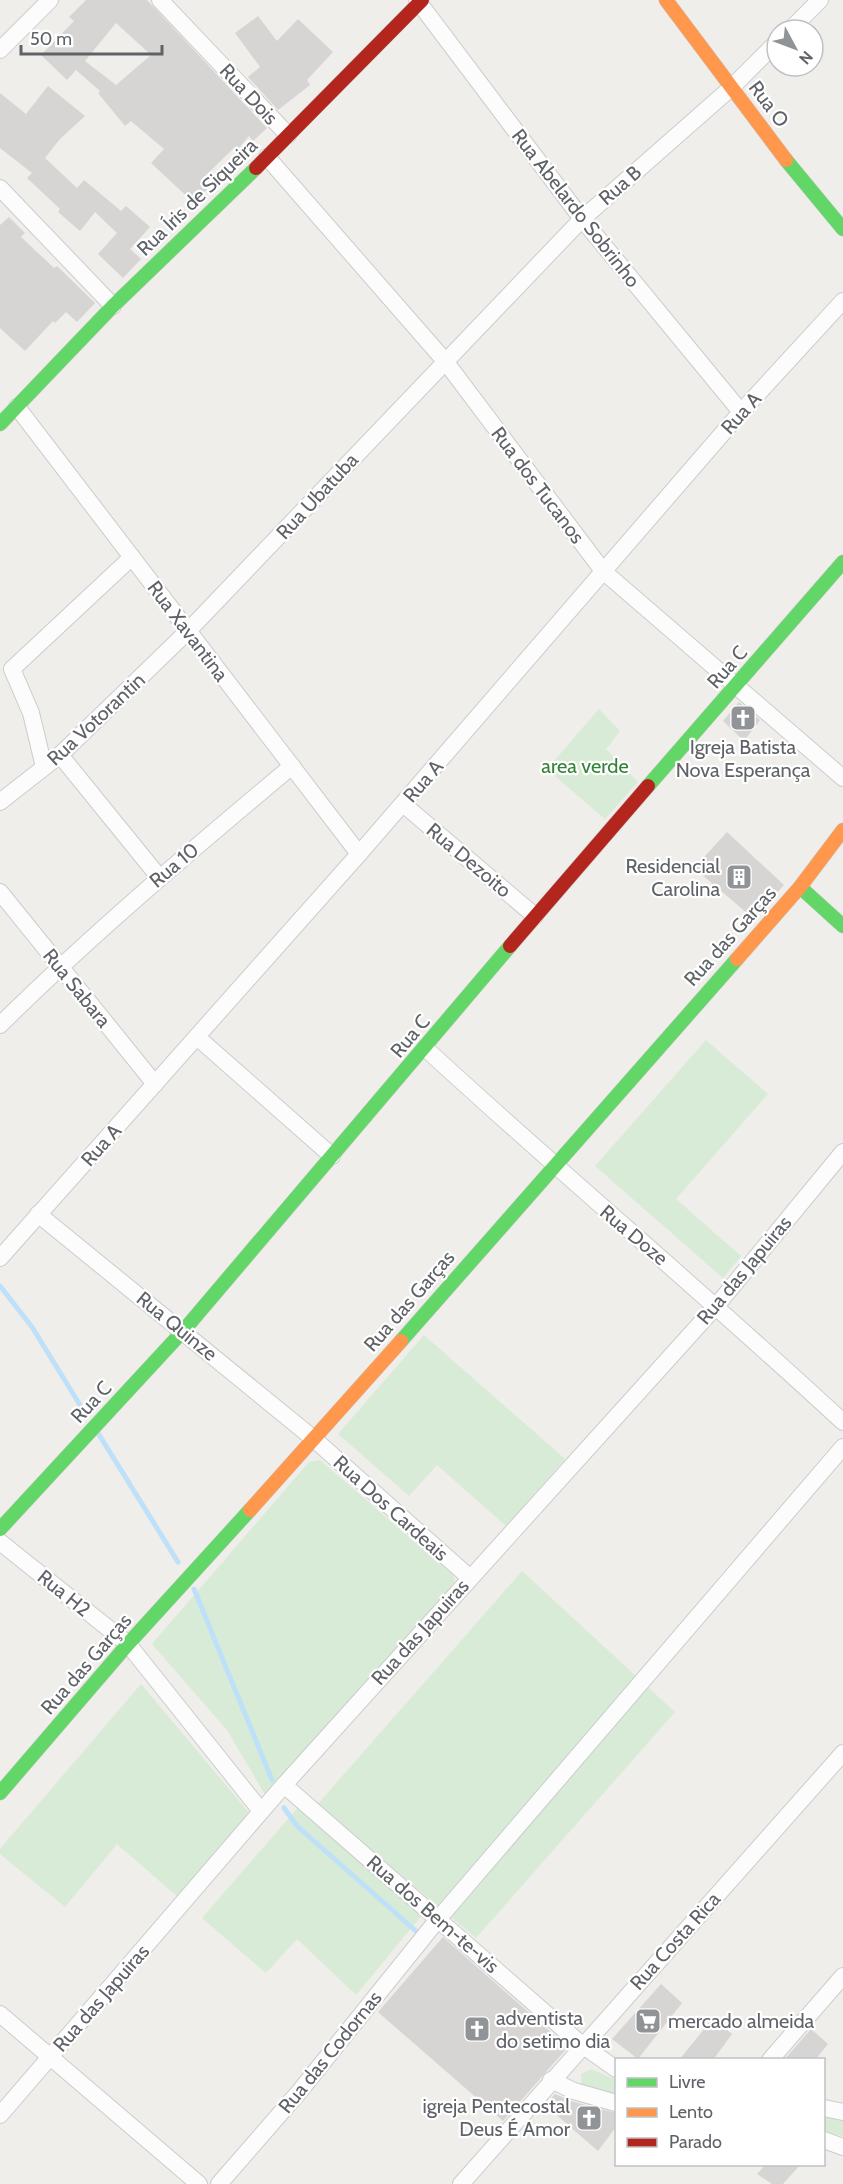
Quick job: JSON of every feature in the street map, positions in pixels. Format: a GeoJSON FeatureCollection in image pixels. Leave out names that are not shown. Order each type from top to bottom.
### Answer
{"type":"FeatureCollection","features":[{"type":"Feature","properties":{"kind":"street"},"geometry":{"type":"LineString","coordinates":[[0,50],[50,0]]}},
{"type":"Feature","properties":{"kind":"street","name":"Rua Dois"},"geometry":{"type":"LineString","coordinates":[[160,0],[288,135]]}},
{"type":"Feature","properties":{"kind":"street","name":"Rua O"},"geometry":{"type":"LineString","coordinates":[[666,0],[809,190],[843,229]]}},
{"type":"Feature","properties":{"kind":"street"},"geometry":{"type":"LineString","coordinates":[[802,18],[820,0]]}},
{"type":"Feature","properties":{"kind":"street","name":"Rua Íris de Siqueira"},"geometry":{"type":"LineString","coordinates":[[0,424],[113,306],[267,157],[419,1]]}},
{"type":"Feature","properties":{"kind":"street","name":"Rua Abelardo Sobrinho"},"geometry":{"type":"LineString","coordinates":[[419,1],[582,219],[741,412]]}},
{"type":"Feature","properties":{"kind":"street","name":"Rua B"},"geometry":{"type":"LineString","coordinates":[[445,361],[582,219],[732,87],[765,54]]}},
{"type":"Feature","properties":{"kind":"street","name":"Rua dos Tucanos"},"geometry":{"type":"LineString","coordinates":[[267,157],[445,361],[603,571],[843,778]]}},
{"type":"Feature","properties":{"kind":"street"},"geometry":{"type":"LineString","coordinates":[[0,188],[113,306]]}},
{"type":"Feature","properties":{"kind":"street","name":"Rua A"},"geometry":{"type":"LineString","coordinates":[[0,1258],[403,804],[741,412],[843,301]]}},
{"type":"Feature","properties":{"kind":"street","name":"Rua Ubatuba"},"geometry":{"type":"LineString","coordinates":[[188,631],[445,361]]}},
{"type":"Feature","properties":{"kind":"street","name":"Rua Xavantina"},"geometry":{"type":"LineString","coordinates":[[17,407],[359,854]]}},
{"type":"Feature","properties":{"kind":"street"},"geometry":{"type":"LineString","coordinates":[[44,767],[31,713],[12,669],[132,557]]}},
{"type":"Feature","properties":{"kind":"street","name":"Rua C"},"geometry":{"type":"LineString","coordinates":[[0,1529],[184,1330],[536,916],[843,562]]}},
{"type":"Feature","properties":{"kind":"street","name":"Rua Votorantin"},"geometry":{"type":"LineString","coordinates":[[0,802],[60,754],[188,631]]}},
{"type":"Feature","properties":{"kind":"street"},"geometry":{"type":"LineString","coordinates":[[60,754],[159,877]]}},
{"type":"Feature","properties":{"kind":"street","name":"Rua 10"},"geometry":{"type":"LineString","coordinates":[[59,967],[159,877],[292,766]]}},
{"type":"Feature","properties":{"kind":"street","name":"Rua Dezoito"},"geometry":{"type":"LineString","coordinates":[[403,804],[536,916]]}},
{"type":"Feature","properties":{"kind":"street","name":"Rua das Garças"},"geometry":{"type":"LineString","coordinates":[[0,1793],[128,1644],[314,1439],[800,887],[843,830]]}},
{"type":"Feature","properties":{"kind":"street"},"geometry":{"type":"LineString","coordinates":[[800,887],[843,926]]}},
{"type":"Feature","properties":{"kind":"street","name":"Rua Sabara"},"geometry":{"type":"LineString","coordinates":[[0,892],[155,1084]]}},
{"type":"Feature","properties":{"kind":"street"},"geometry":{"type":"LineString","coordinates":[[0,1025],[59,967]]}},
{"type":"Feature","properties":{"kind":"street"},"geometry":{"type":"LineString","coordinates":[[197,1037],[332,1156]]}},
{"type":"Feature","properties":{"kind":"street","name":"Rua Doze"},"geometry":{"type":"LineString","coordinates":[[425,1048],[553,1166],[717,1305],[843,1422]]}},
{"type":"Feature","properties":{"kind":"street","name":"Rua das Japuiras"},"geometry":{"type":"LineString","coordinates":[[0,2115],[284,1785],[469,1577],[717,1305],[843,1152]]}},
{"type":"Feature","properties":{"kind":"street","name":"Rua Quinze"},"geometry":{"type":"LineString","coordinates":[[38,1214],[184,1330],[314,1439]]}},
{"type":"Feature","properties":{"kind":"street","name":"Rua Dos Cardeais"},"geometry":{"type":"LineString","coordinates":[[314,1439],[469,1577]]}},
{"type":"Feature","properties":{"kind":"street","name":"Rua das Codornas"},"geometry":{"type":"LineString","coordinates":[[219,2184],[299,2092],[440,1918],[843,1447]]}},
{"type":"Feature","properties":{"kind":"street","name":"Rua H2"},"geometry":{"type":"LineString","coordinates":[[0,1542],[128,1644],[261,1811]]}},
{"type":"Feature","properties":{"kind":"street","name":"Rua Costa Rica"},"geometry":{"type":"LineString","coordinates":[[461,2184],[843,1753]]}},
{"type":"Feature","properties":{"kind":"street","name":"Rua dos Bem-te-vis"},"geometry":{"type":"LineString","coordinates":[[284,1785],[440,1918],[582,2045],[615,2068]]}},
{"type":"Feature","properties":{"kind":"street"},"geometry":{"type":"LineString","coordinates":[[772,2058],[843,1976]]}},
{"type":"Feature","properties":{"kind":"street"},"geometry":{"type":"LineString","coordinates":[[0,2014],[199,2184]]}},
{"type":"Feature","properties":{"kind":"street"},"geometry":{"type":"LineString","coordinates":[[551,2080],[574,2091],[615,2103]]}},
{"type":"Feature","properties":{"kind":"street"},"geometry":{"type":"LineString","coordinates":[[825,2108],[843,2112]]}},
{"type":"Feature","properties":{"kind":"street"},"geometry":{"type":"LineString","coordinates":[[825,2140],[843,2147]]}},
{"type":"Feature","properties":{"kind":"green space","name":"area verde"},"geometry":{"type":"Polygon","coordinates":[[[599,709],[620,731],[606,749],[638,782],[605,819],[547,769],[599,709]]]}},
{"type":"Feature","properties":{"kind":"green space"},"geometry":{"type":"Polygon","coordinates":[[[706,1040],[768,1094],[676,1199],[741,1256],[723,1278],[595,1166],[706,1040]]]}},
{"type":"Feature","properties":{"kind":"green space"},"geometry":{"type":"Polygon","coordinates":[[[424,1335],[565,1459],[506,1526],[437,1465],[409,1496],[338,1434],[424,1335]]]}},
{"type":"Feature","properties":{"kind":"green space"},"geometry":{"type":"Polygon","coordinates":[[[320,1460],[453,1575],[455,1581],[452,1589],[267,1798],[227,1730],[152,1644],[309,1462],[320,1460]]]}},
{"type":"Feature","properties":{"kind":"green space"},"geometry":{"type":"Polygon","coordinates":[[[522,1571],[675,1712],[476,1938],[317,1805],[522,1571]]]}},
{"type":"Feature","properties":{"kind":"green space"},"geometry":{"type":"Polygon","coordinates":[[[141,1684],[250,1814],[179,1898],[117,1844],[65,1907],[0,1854],[0,1849],[141,1684]]]}},
{"type":"Feature","properties":{"kind":"green space"},"geometry":{"type":"Polygon","coordinates":[[[300,1805],[423,1914],[356,1995],[297,1939],[266,1973],[202,1918],[300,1805]]]}},
{"type":"Feature","properties":{"kind":"green space"},"geometry":{"type":"Polygon","coordinates":[[[591,2069],[615,2080],[615,2097],[587,2088],[581,2083],[581,2074],[591,2069]]]}},
{"type":"Feature","properties":{"kind":"green space"},"geometry":{"type":"Polygon","coordinates":[[[825,2116],[843,2121],[843,2136],[825,2131],[825,2116]]]}},
{"type":"Feature","properties":{"kind":"building"},"geometry":{"type":"Polygon","coordinates":[[[86,0],[147,0],[267,128],[253,141],[249,136],[237,150],[234,148],[204,177],[212,184],[194,203],[151,163],[164,149],[131,121],[125,126],[98,93],[100,91],[76,70],[67,80],[41,55],[74,21],[69,17],[86,0]],[[116,23],[85,61],[116,85],[151,55],[116,23]]]}},
{"type":"Feature","properties":{"kind":"building"},"geometry":{"type":"Polygon","coordinates":[[[258,16],[277,41],[298,19],[333,52],[307,80],[310,85],[278,110],[248,77],[260,67],[235,33],[258,16]]]}},
{"type":"Feature","properties":{"kind":"building"},"geometry":{"type":"Polygon","coordinates":[[[48,86],[85,116],[60,139],[45,158],[77,188],[84,180],[121,211],[126,206],[150,227],[130,249],[141,259],[123,278],[98,254],[117,233],[95,212],[80,231],[58,212],[60,209],[27,178],[32,173],[0,148],[0,93],[26,114],[48,86]]]}},
{"type":"Feature","properties":{"kind":"building"},"geometry":{"type":"Polygon","coordinates":[[[9,217],[25,233],[21,237],[54,268],[57,266],[95,303],[77,322],[66,312],[55,323],[53,321],[25,351],[0,328],[0,225],[9,217]]]}},
{"type":"Feature","properties":{"kind":"building","name":"Igreja Batista Nova Esperança"},"geometry":{"type":"Polygon","coordinates":[[[739,702],[760,720],[744,741],[723,721],[739,702]]]}},
{"type":"Feature","properties":{"kind":"building","name":"Residencial Carolina"},"geometry":{"type":"Polygon","coordinates":[[[727,832],[784,885],[754,919],[694,868],[727,832]]]}},
{"type":"Feature","properties":{"kind":"building","name":"adventista do setimo dia"},"geometry":{"type":"Polygon","coordinates":[[[443,1937],[568,2047],[503,2121],[378,2012],[443,1937]]]}},
{"type":"Feature","properties":{"kind":"building","name":"mercado almeida"},"geometry":{"type":"Polygon","coordinates":[[[661,1984],[682,2003],[639,2058],[612,2039],[661,1984]]]}},
{"type":"Feature","properties":{"kind":"building"},"geometry":{"type":"Polygon","coordinates":[[[713,2018],[732,2034],[714,2058],[681,2058],[713,2018]]]}},
{"type":"Feature","properties":{"kind":"building"},"geometry":{"type":"Polygon","coordinates":[[[811,2029],[828,2044],[817,2058],[786,2058],[811,2029]]]}},
{"type":"Feature","properties":{"kind":"building","name":"igreja Pentecostal Deus É Amor"},"geometry":{"type":"Polygon","coordinates":[[[555,2094],[571,2101],[615,2113],[615,2128],[598,2151],[545,2105],[555,2094]]]}},
{"type":"Feature","properties":{"kind":"building"},"geometry":{"type":"Polygon","coordinates":[[[764,2166],[799,2166],[783,2184],[772,2184],[757,2174],[764,2166]]]}},
{"type":"Feature","properties":{"kind":"waterway"},"geometry":{"type":"LineString","coordinates":[[0,1286],[32,1327],[80,1405]]}},
{"type":"Feature","properties":{"kind":"waterway"},"geometry":{"type":"LineString","coordinates":[[98,1433],[178,1562]]}},
{"type":"Feature","properties":{"kind":"waterway"},"geometry":{"type":"LineString","coordinates":[[194,1589],[272,1780]]}},
{"type":"Feature","properties":{"kind":"waterway"},"geometry":{"type":"LineString","coordinates":[[284,1808],[297,1826],[417,1932]]}},
{"type":"Feature","properties":{"kind":"traffic: fast"},"geometry":{"type":"LineString","coordinates":[[786,160],[843,229]]}},
{"type":"Feature","properties":{"kind":"traffic: fast"},"geometry":{"type":"LineString","coordinates":[[0,424],[113,306],[256,168]]}},
{"type":"Feature","properties":{"kind":"traffic: fast"},"geometry":{"type":"LineString","coordinates":[[648,786],[843,562]]}},
{"type":"Feature","properties":{"kind":"traffic: fast"},"geometry":{"type":"LineString","coordinates":[[800,887],[843,926]]}},
{"type":"Feature","properties":{"kind":"traffic: fast"},"geometry":{"type":"LineString","coordinates":[[0,1529],[184,1330],[510,946]]}},
{"type":"Feature","properties":{"kind":"traffic: fast"},"geometry":{"type":"LineString","coordinates":[[401,1341],[737,959]]}},
{"type":"Feature","properties":{"kind":"traffic: fast"},"geometry":{"type":"LineString","coordinates":[[0,1793],[128,1644],[250,1510]]}},
{"type":"Feature","properties":{"kind":"traffic: slow"},"geometry":{"type":"LineString","coordinates":[[666,0],[786,160]]}},
{"type":"Feature","properties":{"kind":"traffic: slow"},"geometry":{"type":"LineString","coordinates":[[737,959],[800,887],[843,830]]}},
{"type":"Feature","properties":{"kind":"traffic: slow"},"geometry":{"type":"LineString","coordinates":[[250,1510],[401,1341]]}},
{"type":"Feature","properties":{"kind":"traffic: jam"},"geometry":{"type":"LineString","coordinates":[[256,168],[422,0]]}},
{"type":"Feature","properties":{"kind":"traffic: jam"},"geometry":{"type":"LineString","coordinates":[[510,946],[648,786]]}},
{"type":"Feature","properties":{"kind":"place","name":"Igreja Batista Nova Esperança"},"geometry":{"type":"Point","coordinates":[743,718]}},
{"type":"Feature","properties":{"kind":"place","name":"Residencial Carolina"},"geometry":{"type":"Point","coordinates":[739,877]}},
{"type":"Feature","properties":{"kind":"place","name":"mercado almeida"},"geometry":{"type":"Point","coordinates":[648,2021]}},
{"type":"Feature","properties":{"kind":"place","name":"adventista do setimo dia"},"geometry":{"type":"Point","coordinates":[477,2029]}},
{"type":"Feature","properties":{"kind":"place","name":"igreja Pentecostal Deus É Amor"},"geometry":{"type":"Point","coordinates":[589,2118]}}]}
